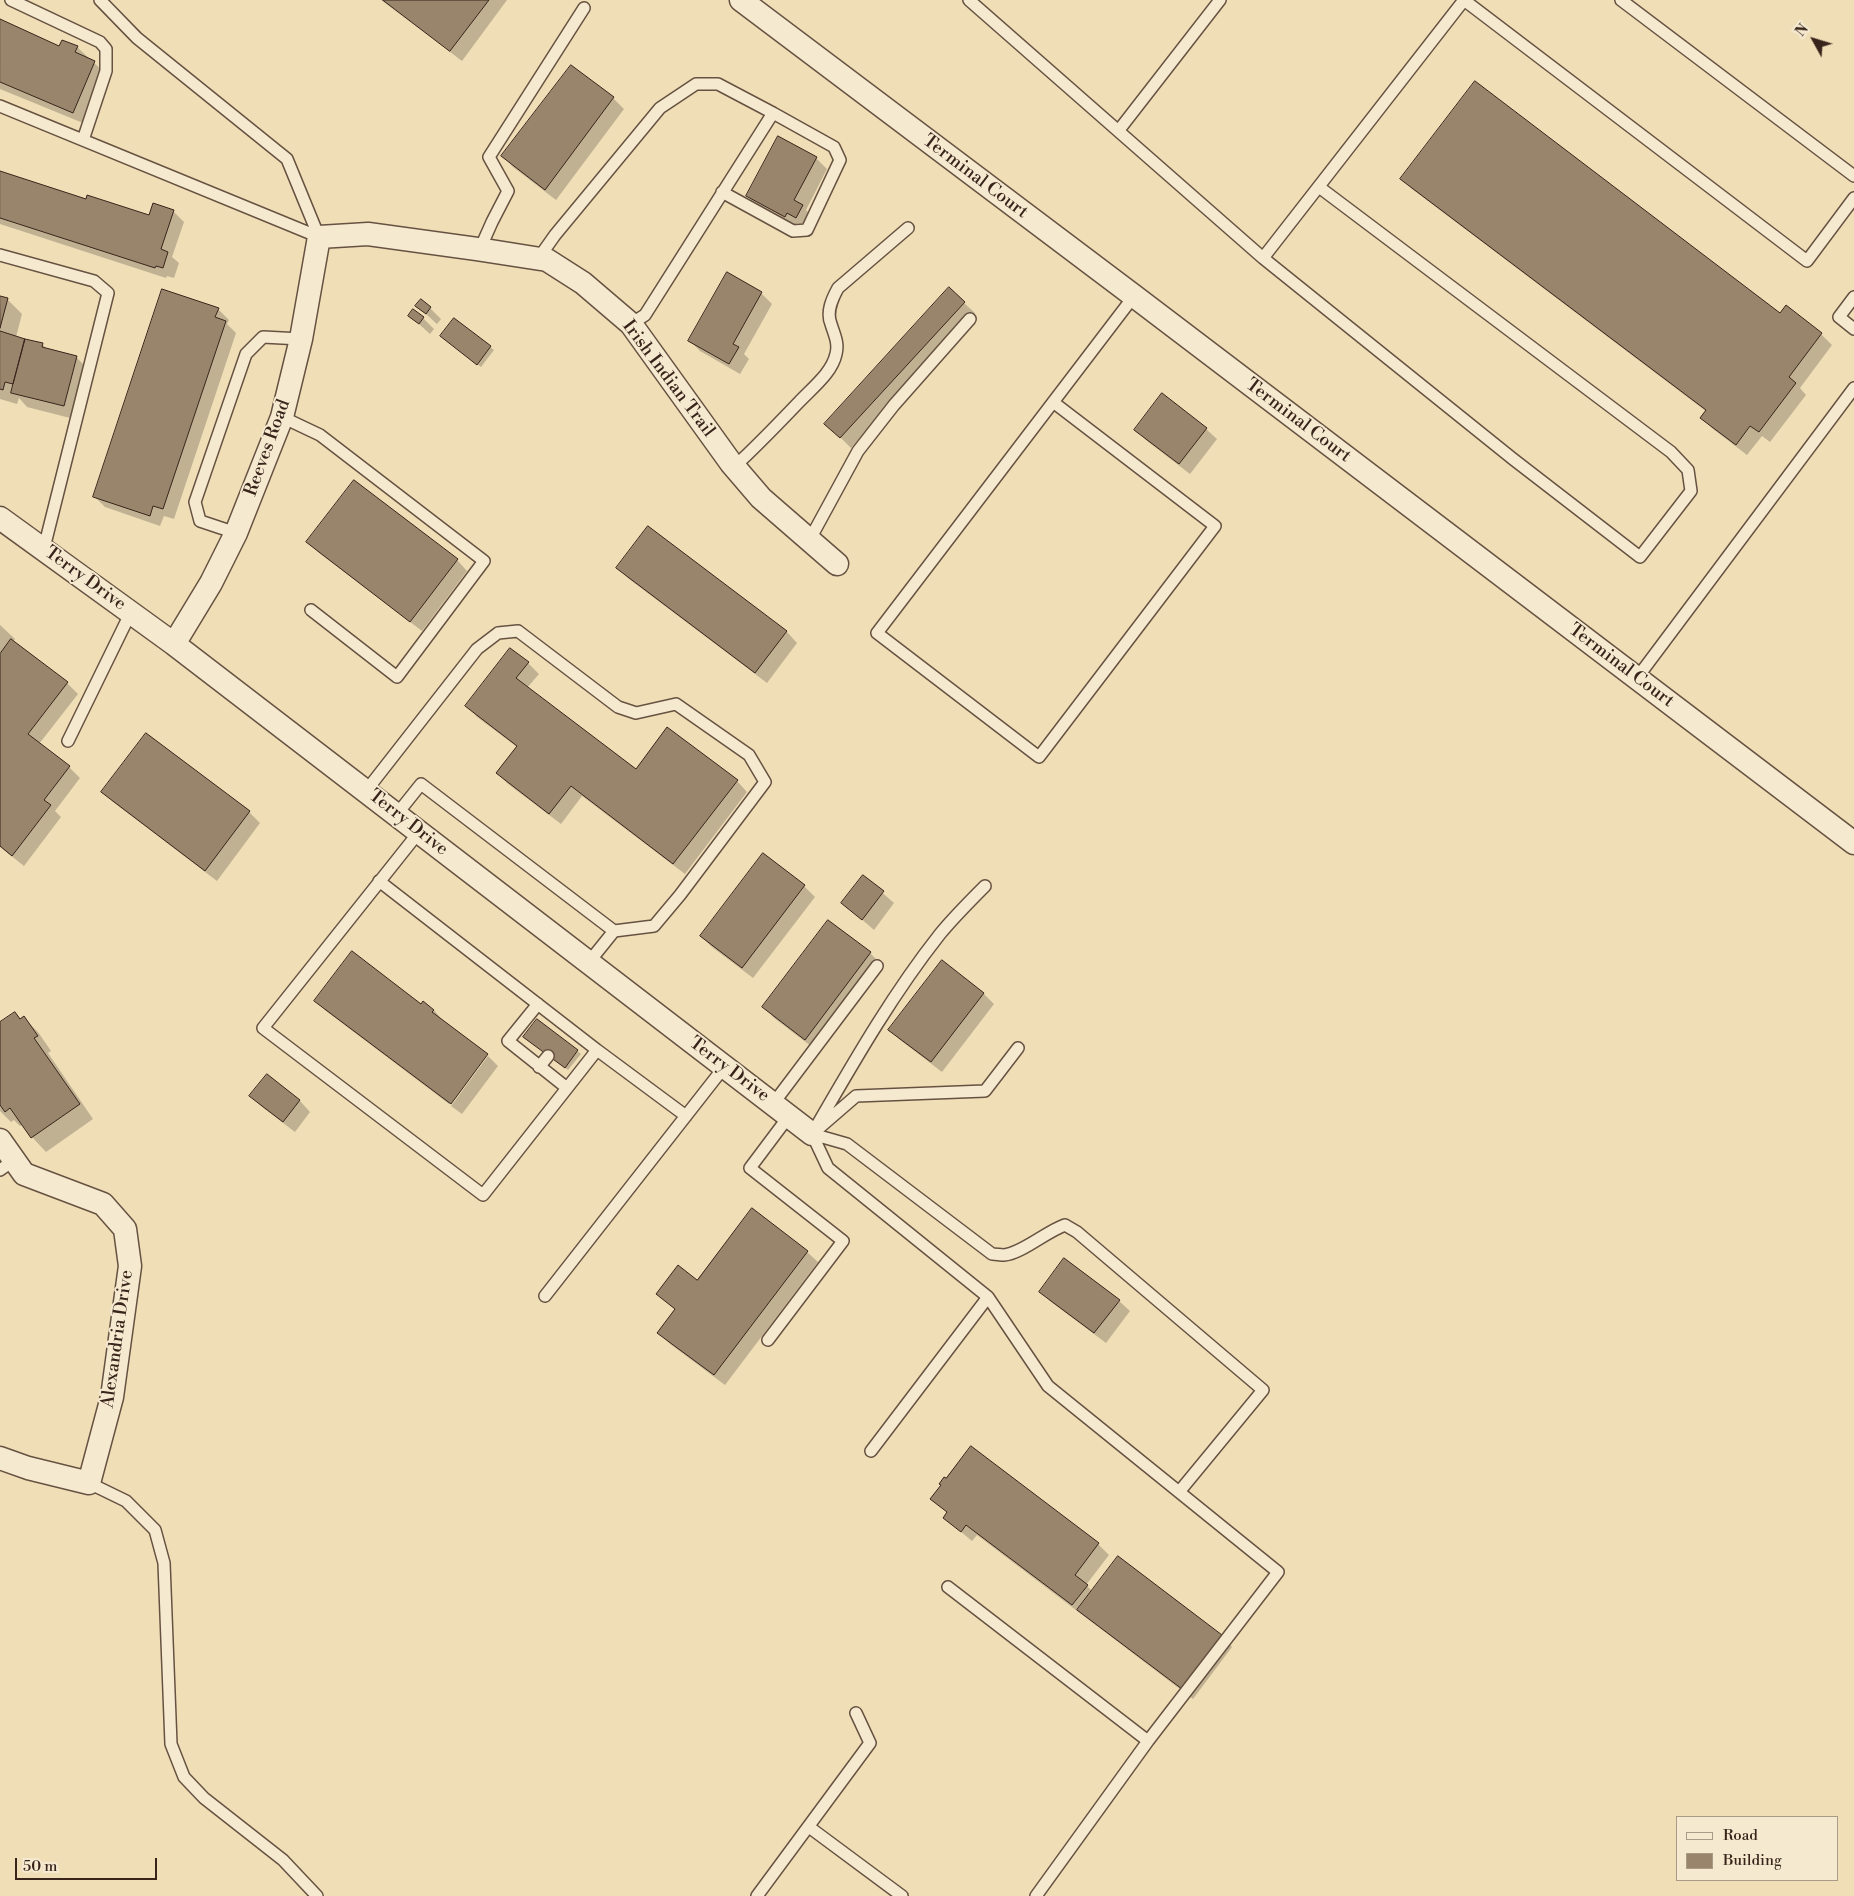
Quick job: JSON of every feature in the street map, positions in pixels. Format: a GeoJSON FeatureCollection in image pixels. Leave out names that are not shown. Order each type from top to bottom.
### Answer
{"type":"FeatureCollection","features":[{"type":"Feature","properties":{"kind":"street","name":"Terminal Court"},"geometry":{"type":"LineString","coordinates":[[741,0],[1854,843]]}},
{"type":"Feature","properties":{"kind":"street","name":"Irish Indian Trail"},"geometry":{"type":"LineString","coordinates":[[318,237],[368,234],[546,260],[583,283],[631,324],[734,468],[761,498],[837,564]]}},
{"type":"Feature","properties":{"kind":"street","name":"Reeves Road"},"geometry":{"type":"LineString","coordinates":[[174,644],[212,583],[236,532],[282,417],[301,339],[318,237]]}},
{"type":"Feature","properties":{"kind":"street","name":"Terry Drive"},"geometry":{"type":"LineString","coordinates":[[0,518],[44,548],[174,644],[812,1134]]}},
{"type":"Feature","properties":{"kind":"street","name":"Alexandria Drive"},"geometry":{"type":"LineString","coordinates":[[0,1140],[7,1165],[24,1174],[103,1204],[125,1229],[130,1266],[112,1397],[90,1483]]}},
{"type":"Feature","properties":{"kind":"street"},"geometry":{"type":"LineString","coordinates":[[0,1458],[28,1468],[90,1483]]}},
{"type":"Feature","properties":{"kind":"lane"},"geometry":{"type":"LineString","coordinates":[[11,0],[100,42],[106,49],[106,71],[83,140]]}},
{"type":"Feature","properties":{"kind":"lane"},"geometry":{"type":"LineString","coordinates":[[100,0],[137,38],[287,159],[318,237]]}},
{"type":"Feature","properties":{"kind":"lane"},"geometry":{"type":"LineString","coordinates":[[969,0],[1263,258],[1513,459],[1640,557],[1691,491],[1688,470],[1672,452],[1319,186]]}},
{"type":"Feature","properties":{"kind":"lane"},"geometry":{"type":"LineString","coordinates":[[1119,130],[1220,0]]}},
{"type":"Feature","properties":{"kind":"lane"},"geometry":{"type":"LineString","coordinates":[[1263,258],[1464,0],[1807,261],[1854,198]]}},
{"type":"Feature","properties":{"kind":"lane"},"geometry":{"type":"LineString","coordinates":[[1621,0],[1854,176]]}},
{"type":"Feature","properties":{"kind":"lane"},"geometry":{"type":"LineString","coordinates":[[480,249],[508,191],[489,157],[584,8]]}},
{"type":"Feature","properties":{"kind":"lane"},"geometry":{"type":"LineString","coordinates":[[538,259],[555,235],[660,108],[696,84],[718,84],[834,147],[840,160],[807,230],[793,231],[722,192]]}},
{"type":"Feature","properties":{"kind":"lane"},"geometry":{"type":"LineString","coordinates":[[0,106],[318,237]]}},
{"type":"Feature","properties":{"kind":"lane"},"geometry":{"type":"LineString","coordinates":[[631,324],[645,315],[772,113]]}},
{"type":"Feature","properties":{"kind":"lane"},"geometry":{"type":"LineString","coordinates":[[734,468],[758,446],[826,373],[836,354],[836,336],[830,323],[829,311],[838,288],[908,228]]}},
{"type":"Feature","properties":{"kind":"lane"},"geometry":{"type":"LineString","coordinates":[[0,255],[94,281],[108,293],[44,548]]}},
{"type":"Feature","properties":{"kind":"lane"},"geometry":{"type":"LineString","coordinates":[[1053,402],[1215,526],[1040,757],[877,633],[1053,402],[1134,296]]}},
{"type":"Feature","properties":{"kind":"lane"},"geometry":{"type":"LineString","coordinates":[[1854,297],[1839,317],[1854,329]]}},
{"type":"Feature","properties":{"kind":"lane"},"geometry":{"type":"LineString","coordinates":[[810,541],[858,451],[894,405],[970,319]]}},
{"type":"Feature","properties":{"kind":"lane"},"geometry":{"type":"LineString","coordinates":[[236,532],[200,521],[195,502],[246,354],[263,337],[301,339]]}},
{"type":"Feature","properties":{"kind":"lane"},"geometry":{"type":"LineString","coordinates":[[1637,678],[1854,388]]}},
{"type":"Feature","properties":{"kind":"lane"},"geometry":{"type":"LineString","coordinates":[[282,417],[320,436],[484,561],[397,677],[311,610]]}},
{"type":"Feature","properties":{"kind":"lane"},"geometry":{"type":"LineString","coordinates":[[68,741],[131,612]]}},
{"type":"Feature","properties":{"kind":"lane"},"geometry":{"type":"LineString","coordinates":[[366,791],[477,649],[498,633],[518,631],[618,706],[636,713],[676,704],[749,755],[765,782],[680,895],[654,926],[614,931],[589,962]]}},
{"type":"Feature","properties":{"kind":"lane"},"geometry":{"type":"LineString","coordinates":[[397,814],[421,784],[614,931]]}},
{"type":"Feature","properties":{"kind":"lane"},"geometry":{"type":"LineString","coordinates":[[419,832],[263,1028],[483,1194],[597,1050]]}},
{"type":"Feature","properties":{"kind":"lane"},"geometry":{"type":"LineString","coordinates":[[379,881],[538,1004],[551,1022],[570,1029],[686,1116]]}},
{"type":"Feature","properties":{"kind":"lane"},"geometry":{"type":"LineString","coordinates":[[812,1134],[878,1021],[916,966],[941,933],[985,886]]}},
{"type":"Feature","properties":{"kind":"lane"},"geometry":{"type":"LineString","coordinates":[[768,1340],[843,1241],[750,1168],[781,1110],[877,966]]}},
{"type":"Feature","properties":{"kind":"lane"},"geometry":{"type":"LineString","coordinates":[[538,1004],[508,1042],[567,1088]]}},
{"type":"Feature","properties":{"kind":"lane"},"geometry":{"type":"LineString","coordinates":[[562,1038],[570,1029]]}},
{"type":"Feature","properties":{"kind":"lane"},"geometry":{"type":"LineString","coordinates":[[524,1055],[532,1045]]}},
{"type":"Feature","properties":{"kind":"lane"},"geometry":{"type":"LineString","coordinates":[[812,1134],[856,1096],[985,1091],[1018,1048]]}},
{"type":"Feature","properties":{"kind":"lane"},"geometry":{"type":"LineString","coordinates":[[539,1067],[548,1056]]}},
{"type":"Feature","properties":{"kind":"lane"},"geometry":{"type":"LineString","coordinates":[[545,1296],[725,1066]]}},
{"type":"Feature","properties":{"kind":"lane"},"geometry":{"type":"LineString","coordinates":[[812,1134],[828,1168],[988,1297],[1048,1386],[1278,1572],[1148,1741],[1036,1896]]}},
{"type":"Feature","properties":{"kind":"lane"},"geometry":{"type":"LineString","coordinates":[[812,1134],[847,1144],[992,1254],[1006,1255],[1065,1225],[1077,1232],[1263,1390],[1179,1492]]}},
{"type":"Feature","properties":{"kind":"lane"},"geometry":{"type":"LineString","coordinates":[[871,1451],[988,1297]]}},
{"type":"Feature","properties":{"kind":"lane"},"geometry":{"type":"LineString","coordinates":[[90,1483],[126,1501],[155,1530],[164,1563],[171,1744],[184,1776],[204,1798],[283,1860],[317,1896]]}},
{"type":"Feature","properties":{"kind":"lane"},"geometry":{"type":"LineString","coordinates":[[948,1587],[1148,1741]]}},
{"type":"Feature","properties":{"kind":"lane"},"geometry":{"type":"LineString","coordinates":[[757,1896],[810,1827],[870,1743],[856,1713]]}},
{"type":"Feature","properties":{"kind":"lane"},"geometry":{"type":"LineString","coordinates":[[810,1827],[902,1896]]}},
{"type":"Feature","properties":{"kind":"building"},"geometry":{"type":"Polygon","coordinates":[[[383,0],[489,0],[450,51],[383,0]]]}},
{"type":"Feature","properties":{"kind":"building"},"geometry":{"type":"Polygon","coordinates":[[[0,19],[59,46],[62,40],[78,46],[75,52],[95,61],[73,113],[0,82],[0,19]]]}},
{"type":"Feature","properties":{"kind":"building"},"geometry":{"type":"Polygon","coordinates":[[[571,65],[614,97],[545,190],[501,156],[571,65]]]}},
{"type":"Feature","properties":{"kind":"building"},"geometry":{"type":"Polygon","coordinates":[[[1475,81],[1780,313],[1786,305],[1822,333],[1789,377],[1796,383],[1759,432],[1750,426],[1736,445],[1700,418],[1706,410],[1400,179],[1475,81]]]}},
{"type":"Feature","properties":{"kind":"building"},"geometry":{"type":"Polygon","coordinates":[[[778,136],[817,157],[794,200],[803,205],[796,218],[787,213],[785,217],[746,196],[778,136]]]}},
{"type":"Feature","properties":{"kind":"building"},"geometry":{"type":"Polygon","coordinates":[[[0,171],[86,199],[87,195],[149,215],[153,203],[174,210],[161,249],[168,252],[163,268],[156,266],[155,268],[0,218],[0,171]]]}},
{"type":"Feature","properties":{"kind":"building"},"geometry":{"type":"Polygon","coordinates":[[[727,272],[762,292],[733,344],[739,347],[729,364],[688,341],[727,272]]]}},
{"type":"Feature","properties":{"kind":"building"},"geometry":{"type":"Polygon","coordinates":[[[949,287],[965,302],[840,438],[824,424],[949,287]]]}},
{"type":"Feature","properties":{"kind":"building"},"geometry":{"type":"Polygon","coordinates":[[[162,289],[219,308],[215,317],[226,321],[163,509],[153,506],[150,516],[93,497],[162,289]]]}},
{"type":"Feature","properties":{"kind":"building"},"geometry":{"type":"Polygon","coordinates":[[[0,296],[8,298],[0,328],[0,296]]]}},
{"type":"Feature","properties":{"kind":"building"},"geometry":{"type":"Polygon","coordinates":[[[421,299],[431,307],[426,314],[415,306],[421,299]]]}},
{"type":"Feature","properties":{"kind":"building"},"geometry":{"type":"Polygon","coordinates":[[[413,309],[424,317],[419,324],[408,316],[413,309]]]}},
{"type":"Feature","properties":{"kind":"building"},"geometry":{"type":"Polygon","coordinates":[[[454,318],[491,346],[477,365],[440,336],[454,318]]]}},
{"type":"Feature","properties":{"kind":"building"},"geometry":{"type":"Polygon","coordinates":[[[0,331],[25,339],[13,384],[5,382],[3,390],[0,389],[0,331]]]}},
{"type":"Feature","properties":{"kind":"building"},"geometry":{"type":"Polygon","coordinates":[[[25,339],[43,343],[42,347],[77,356],[64,406],[11,393],[25,339]]]}},
{"type":"Feature","properties":{"kind":"building"},"geometry":{"type":"Polygon","coordinates":[[[1162,393],[1207,428],[1179,464],[1134,430],[1162,393]]]}},
{"type":"Feature","properties":{"kind":"building"},"geometry":{"type":"Polygon","coordinates":[[[354,480],[458,559],[410,622],[306,542],[354,480]]]}},
{"type":"Feature","properties":{"kind":"building"},"geometry":{"type":"Polygon","coordinates":[[[648,526],[787,631],[755,673],[616,568],[648,526]]]}},
{"type":"Feature","properties":{"kind":"building"},"geometry":{"type":"Polygon","coordinates":[[[11,639],[68,682],[28,734],[70,766],[44,800],[51,805],[12,856],[0,846],[0,654],[11,639]]]}},
{"type":"Feature","properties":{"kind":"building"},"geometry":{"type":"Polygon","coordinates":[[[510,648],[529,662],[516,678],[636,769],[667,727],[738,780],[673,864],[571,786],[549,814],[496,773],[517,746],[465,706],[510,648]]]}},
{"type":"Feature","properties":{"kind":"building"},"geometry":{"type":"Polygon","coordinates":[[[146,733],[250,811],[205,871],[101,792],[146,733]]]}},
{"type":"Feature","properties":{"kind":"building"},"geometry":{"type":"Polygon","coordinates":[[[763,853],[805,885],[742,968],[700,936],[763,853]]]}},
{"type":"Feature","properties":{"kind":"building"},"geometry":{"type":"Polygon","coordinates":[[[863,875],[884,891],[862,920],[841,903],[863,875]]]}},
{"type":"Feature","properties":{"kind":"building"},"geometry":{"type":"Polygon","coordinates":[[[828,920],[871,952],[805,1040],[762,1007],[828,920]]]}},
{"type":"Feature","properties":{"kind":"building"},"geometry":{"type":"Polygon","coordinates":[[[352,951],[421,1004],[423,1001],[434,1010],[432,1012],[488,1054],[451,1104],[314,1001],[352,951]]]}},
{"type":"Feature","properties":{"kind":"building"},"geometry":{"type":"Polygon","coordinates":[[[942,960],[984,993],[931,1062],[888,1030],[942,960]]]}},
{"type":"Feature","properties":{"kind":"building"},"geometry":{"type":"Polygon","coordinates":[[[15,1012],[20,1019],[24,1016],[38,1036],[34,1038],[80,1104],[31,1138],[10,1108],[5,1112],[0,1105],[0,1022],[15,1012]]]}},
{"type":"Feature","properties":{"kind":"building"},"geometry":{"type":"Polygon","coordinates":[[[537,1019],[578,1050],[565,1068],[523,1037],[537,1019]]]}},
{"type":"Feature","properties":{"kind":"building"},"geometry":{"type":"Polygon","coordinates":[[[267,1074],[300,1100],[283,1122],[249,1096],[267,1074]]]}},
{"type":"Feature","properties":{"kind":"building"},"geometry":{"type":"Polygon","coordinates":[[[752,1208],[808,1251],[714,1375],[657,1333],[675,1309],[656,1294],[678,1265],[697,1280],[752,1208]]]}},
{"type":"Feature","properties":{"kind":"building"},"geometry":{"type":"Polygon","coordinates":[[[1064,1258],[1120,1300],[1094,1333],[1039,1292],[1064,1258]]]}},
{"type":"Feature","properties":{"kind":"building"},"geometry":{"type":"Polygon","coordinates":[[[971,1446],[1099,1543],[1075,1575],[1088,1585],[1072,1605],[966,1525],[961,1532],[943,1518],[947,1512],[930,1499],[941,1485],[939,1484],[944,1477],[946,1478],[971,1446]]]}},
{"type":"Feature","properties":{"kind":"building"},"geometry":{"type":"Polygon","coordinates":[[[1118,1556],[1222,1635],[1182,1689],[1077,1610],[1118,1556]]]}}]}
